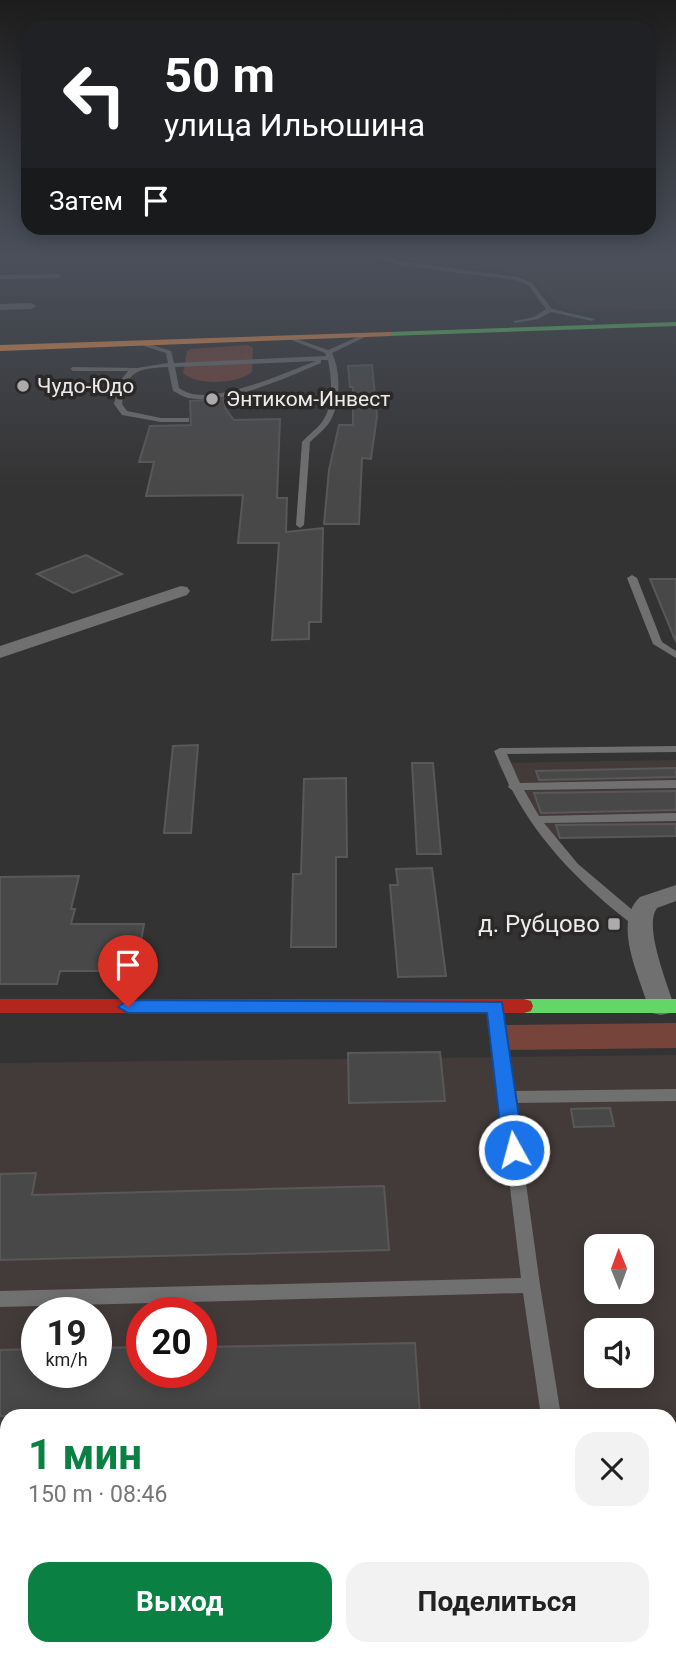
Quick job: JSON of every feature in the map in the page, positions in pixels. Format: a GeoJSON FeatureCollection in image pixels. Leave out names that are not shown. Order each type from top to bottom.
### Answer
{"type":"FeatureCollection","features":[{"type":"Feature","properties":{"kind":"main road"},"geometry":{"type":"LineString","coordinates":[[0,340],[185,333]]}},
{"type":"Feature","properties":{"kind":"main road"},"geometry":{"type":"LineString","coordinates":[[0,348],[420,333]]}},
{"type":"Feature","properties":{"kind":"main road"},"geometry":{"type":"LineString","coordinates":[[0,1006],[669,1006]]}},
{"type":"Feature","properties":{"kind":"street"},"geometry":{"type":"LineString","coordinates":[[0,652],[181,591]]}},
{"type":"Feature","properties":{"kind":"street"},"geometry":{"type":"LineString","coordinates":[[669,1006],[638,922],[643,908],[658,897],[676,893]]}},
{"type":"Feature","properties":{"kind":"lane"},"geometry":{"type":"LineString","coordinates":[[136,343],[169,352],[170,365],[180,393],[215,395],[238,391],[329,355],[369,335]]}},
{"type":"Feature","properties":{"kind":"lane"},"geometry":{"type":"LineString","coordinates":[[283,338],[309,343],[329,355],[335,378],[328,421],[306,442],[300,526]]}},
{"type":"Feature","properties":{"kind":"lane"},"geometry":{"type":"LineString","coordinates":[[73,369],[139,369],[329,355]]}},
{"type":"Feature","properties":{"kind":"lane"},"geometry":{"type":"LineString","coordinates":[[139,369],[128,373],[122,380],[118,404],[125,412],[161,420],[186,419]]}},
{"type":"Feature","properties":{"kind":"lane"},"geometry":{"type":"LineString","coordinates":[[632,578],[658,644],[676,655]]}},
{"type":"Feature","properties":{"kind":"lane"},"geometry":{"type":"LineString","coordinates":[[638,922],[590,886],[564,858],[514,787],[500,751],[676,749]]}},
{"type":"Feature","properties":{"kind":"lane"},"geometry":{"type":"LineString","coordinates":[[514,787],[676,784]]}},
{"type":"Feature","properties":{"kind":"lane"},"geometry":{"type":"LineString","coordinates":[[535,820],[676,817]]}},
{"type":"Feature","properties":{"kind":"lane"},"geometry":{"type":"LineString","coordinates":[[495,1006],[550,1409]]}},
{"type":"Feature","properties":{"kind":"lane"},"geometry":{"type":"LineString","coordinates":[[507,1097],[676,1095]]}},
{"type":"Feature","properties":{"kind":"lane"},"geometry":{"type":"LineString","coordinates":[[0,1299],[531,1285]]}},
{"type":"Feature","properties":{"kind":"shaded area"},"geometry":{"type":"Polygon","coordinates":[[[248,345],[253,348],[252,372],[246,376],[207,382],[183,373],[187,351],[190,349],[248,345]]]}},
{"type":"Feature","properties":{"kind":"shaded area"},"geometry":{"type":"Polygon","coordinates":[[[676,760],[676,836],[542,838],[497,763],[676,760]]]}},
{"type":"Feature","properties":{"kind":"shaded area"},"geometry":{"type":"Polygon","coordinates":[[[676,1023],[676,1048],[506,1050],[502,1025],[676,1023]]]}},
{"type":"Feature","properties":{"kind":"shaded area"},"geometry":{"type":"Polygon","coordinates":[[[676,1055],[676,1409],[0,1409],[0,1063],[676,1055]]]}},
{"type":"Feature","properties":{"kind":"building"},"geometry":{"type":"Polygon","coordinates":[[[372,365],[377,416],[371,459],[362,458],[359,524],[324,524],[329,470],[339,425],[353,425],[353,387],[350,387],[348,366],[372,365]]]}},
{"type":"Feature","properties":{"kind":"building"},"geometry":{"type":"Polygon","coordinates":[[[224,399],[225,408],[234,420],[280,419],[277,498],[287,498],[286,532],[323,528],[321,622],[309,622],[309,639],[272,640],[279,543],[238,543],[243,495],[146,496],[154,462],[139,462],[150,426],[191,425],[190,401],[224,399]]]}},
{"type":"Feature","properties":{"kind":"building"},"geometry":{"type":"Polygon","coordinates":[[[86,555],[122,574],[73,593],[37,574],[86,555]]]}},
{"type":"Feature","properties":{"kind":"building"},"geometry":{"type":"Polygon","coordinates":[[[650,579],[676,579],[676,642],[650,579]]]}},
{"type":"Feature","properties":{"kind":"building"},"geometry":{"type":"Polygon","coordinates":[[[198,745],[191,833],[164,833],[173,746],[198,745]]]}},
{"type":"Feature","properties":{"kind":"building"},"geometry":{"type":"Polygon","coordinates":[[[412,763],[433,763],[441,854],[417,854],[412,763]]]}},
{"type":"Feature","properties":{"kind":"building"},"geometry":{"type":"Polygon","coordinates":[[[676,768],[676,777],[539,780],[536,771],[676,768]]]}},
{"type":"Feature","properties":{"kind":"building"},"geometry":{"type":"Polygon","coordinates":[[[346,778],[347,857],[336,857],[336,947],[291,947],[293,874],[301,874],[304,779],[346,778]]]}},
{"type":"Feature","properties":{"kind":"building"},"geometry":{"type":"Polygon","coordinates":[[[676,791],[676,810],[541,813],[534,793],[676,791]]]}},
{"type":"Feature","properties":{"kind":"building"},"geometry":{"type":"Polygon","coordinates":[[[676,824],[676,836],[560,838],[556,825],[676,824]]]}},
{"type":"Feature","properties":{"kind":"building"},"geometry":{"type":"Polygon","coordinates":[[[432,868],[446,976],[398,977],[390,885],[398,885],[396,869],[432,868]]]}},
{"type":"Feature","properties":{"kind":"building"},"geometry":{"type":"Polygon","coordinates":[[[79,876],[71,909],[75,909],[71,924],[144,924],[136,971],[60,971],[57,984],[0,984],[0,877],[79,876]]]}},
{"type":"Feature","properties":{"kind":"building"},"geometry":{"type":"Polygon","coordinates":[[[440,1052],[445,1101],[349,1103],[348,1053],[440,1052]]]}},
{"type":"Feature","properties":{"kind":"building"},"geometry":{"type":"Polygon","coordinates":[[[610,1108],[614,1126],[574,1127],[571,1109],[610,1108]]]}},
{"type":"Feature","properties":{"kind":"building"},"geometry":{"type":"Polygon","coordinates":[[[36,1173],[32,1195],[384,1186],[389,1250],[0,1260],[0,1174],[36,1173]]]}},
{"type":"Feature","properties":{"kind":"building"},"geometry":{"type":"Polygon","coordinates":[[[415,1343],[420,1409],[0,1409],[0,1350],[21,1349],[21,1388],[112,1388],[112,1348],[126,1347],[126,1388],[217,1388],[217,1347],[415,1343]]]}},
{"type":"Feature","properties":{"kind":"traffic: fast"},"geometry":{"type":"LineString","coordinates":[[388,334],[411,333]]}},
{"type":"Feature","properties":{"kind":"traffic: fast"},"geometry":{"type":"LineString","coordinates":[[524,1006],[676,1006]]}},
{"type":"Feature","properties":{"kind":"traffic: slow"},"geometry":{"type":"LineString","coordinates":[[0,348],[388,334]]}},
{"type":"Feature","properties":{"kind":"traffic: jam"},"geometry":{"type":"LineString","coordinates":[[0,1006],[524,1006]]}},
{"type":"Feature","properties":{"kind":"place","name":"Чудо-Юдо"},"geometry":{"type":"Point","coordinates":[23,386]}},
{"type":"Feature","properties":{"kind":"place","name":"Энтиком-Инвест"},"geometry":{"type":"Point","coordinates":[212,399]}},
{"type":"Feature","properties":{"kind":"place","name":"д. Рубцово"},"geometry":{"type":"Point","coordinates":[614,924]}},
{"type":"Feature","properties":{"kind":"route"},"geometry":{"type":"LineString","coordinates":[[128,1007],[495,1006],[514,1150]]}}]}
